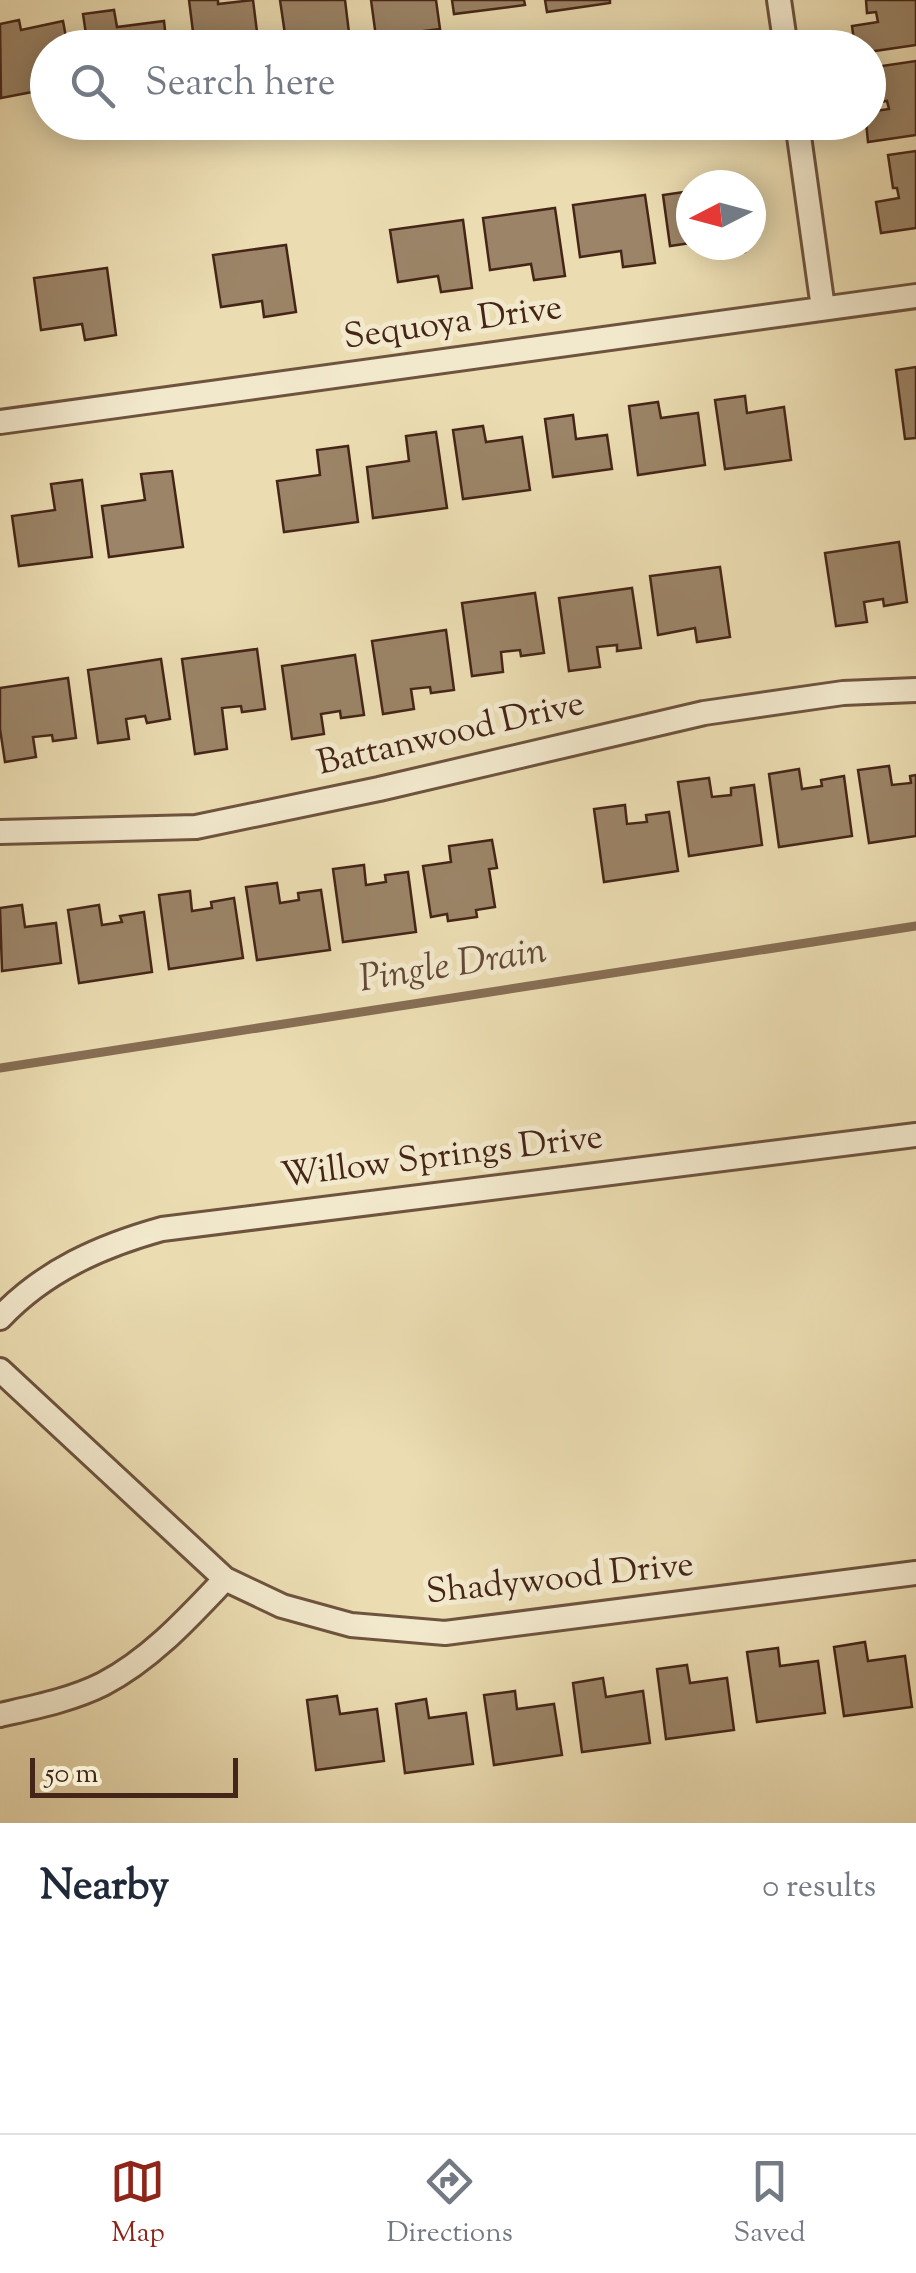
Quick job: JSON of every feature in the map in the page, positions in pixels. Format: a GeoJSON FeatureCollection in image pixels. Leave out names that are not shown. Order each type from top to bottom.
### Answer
{"type":"FeatureCollection","features":[{"type":"Feature","properties":{"kind":"street"},"geometry":{"type":"LineString","coordinates":[[780,0],[784,30]]}},
{"type":"Feature","properties":{"kind":"street"},"geometry":{"type":"LineString","coordinates":[[800,140],[824,308]]}},
{"type":"Feature","properties":{"kind":"street","name":"Sequoya Drive"},"geometry":{"type":"LineString","coordinates":[[0,422],[916,296]]}},
{"type":"Feature","properties":{"kind":"street","name":"Battanwood Drive"},"geometry":{"type":"LineString","coordinates":[[0,832],[196,827],[704,713],[843,693],[916,690]]}},
{"type":"Feature","properties":{"kind":"street","name":"Willow Springs Drive"},"geometry":{"type":"LineString","coordinates":[[0,1318],[34,1288],[86,1254],[162,1229],[916,1135]]}},
{"type":"Feature","properties":{"kind":"street","name":"Shadywood Drive"},"geometry":{"type":"LineString","coordinates":[[0,1370],[226,1578],[282,1606],[351,1625],[445,1633],[916,1573]]}},
{"type":"Feature","properties":{"kind":"street"},"geometry":{"type":"LineString","coordinates":[[0,1714],[52,1704],[105,1683],[170,1636],[226,1578]]}},
{"type":"Feature","properties":{"kind":"building"},"geometry":{"type":"Polygon","coordinates":[[[189,0],[218,0],[218,4],[253,0],[257,30],[193,30],[189,0]]]}},
{"type":"Feature","properties":{"kind":"building"},"geometry":{"type":"Polygon","coordinates":[[[280,0],[345,0],[349,30],[284,30],[280,0]]]}},
{"type":"Feature","properties":{"kind":"building"},"geometry":{"type":"Polygon","coordinates":[[[371,0],[436,0],[440,29],[375,30],[371,0]]]}},
{"type":"Feature","properties":{"kind":"building"},"geometry":{"type":"Polygon","coordinates":[[[452,0],[524,0],[525,5],[454,14],[452,0]]]}},
{"type":"Feature","properties":{"kind":"building"},"geometry":{"type":"Polygon","coordinates":[[[545,0],[610,0],[610,3],[547,12],[545,0]]]}},
{"type":"Feature","properties":{"kind":"building"},"geometry":{"type":"Polygon","coordinates":[[[866,0],[916,0],[916,45],[886,49],[886,30],[853,30],[852,26],[878,22],[876,12],[867,13],[866,0]]]}},
{"type":"Feature","properties":{"kind":"building"},"geometry":{"type":"Polygon","coordinates":[[[114,10],[117,27],[164,21],[165,30],[85,30],[83,14],[114,10]]]}},
{"type":"Feature","properties":{"kind":"building"},"geometry":{"type":"Polygon","coordinates":[[[19,20],[21,30],[63,21],[65,30],[30,30],[30,92],[1,98],[0,24],[19,20]]]}},
{"type":"Feature","properties":{"kind":"building"},"geometry":{"type":"Polygon","coordinates":[[[916,61],[916,135],[886,139],[886,65],[916,61]]]}},
{"type":"Feature","properties":{"kind":"building"},"geometry":{"type":"Polygon","coordinates":[[[916,151],[916,228],[881,233],[876,202],[899,198],[897,188],[893,188],[888,155],[916,151]]]}},
{"type":"Feature","properties":{"kind":"building"},"geometry":{"type":"Polygon","coordinates":[[[676,193],[676,245],[670,246],[663,195],[676,193]]]}},
{"type":"Feature","properties":{"kind":"building"},"geometry":{"type":"Polygon","coordinates":[[[645,195],[655,263],[623,267],[621,251],[580,257],[573,205],[645,195]]]}},
{"type":"Feature","properties":{"kind":"building"},"geometry":{"type":"Polygon","coordinates":[[[555,208],[565,276],[534,280],[531,264],[490,270],[483,218],[555,208]]]}},
{"type":"Feature","properties":{"kind":"building"},"geometry":{"type":"Polygon","coordinates":[[[463,220],[472,288],[441,292],[438,276],[398,282],[390,230],[463,220]]]}},
{"type":"Feature","properties":{"kind":"building"},"geometry":{"type":"Polygon","coordinates":[[[286,245],[296,312],[264,317],[262,301],[221,307],[213,255],[286,245]]]}},
{"type":"Feature","properties":{"kind":"building"},"geometry":{"type":"Polygon","coordinates":[[[107,268],[116,335],[85,340],[82,324],[41,330],[34,278],[107,268]]]}},
{"type":"Feature","properties":{"kind":"building"},"geometry":{"type":"Polygon","coordinates":[[[916,367],[916,438],[905,439],[896,370],[916,367]]]}},
{"type":"Feature","properties":{"kind":"building"},"geometry":{"type":"Polygon","coordinates":[[[745,396],[747,413],[784,407],[791,460],[725,469],[715,400],[745,396]]]}},
{"type":"Feature","properties":{"kind":"building"},"geometry":{"type":"Polygon","coordinates":[[[658,402],[661,418],[698,413],[705,465],[638,475],[629,406],[658,402]]]}},
{"type":"Feature","properties":{"kind":"building"},"geometry":{"type":"Polygon","coordinates":[[[573,415],[576,439],[607,435],[612,469],[553,477],[545,419],[573,415]]]}},
{"type":"Feature","properties":{"kind":"building"},"geometry":{"type":"Polygon","coordinates":[[[483,426],[486,442],[522,437],[530,490],[463,499],[453,430],[483,426]]]}},
{"type":"Feature","properties":{"kind":"building"},"geometry":{"type":"Polygon","coordinates":[[[436,432],[447,508],[373,518],[367,467],[409,461],[406,436],[436,432]]]}},
{"type":"Feature","properties":{"kind":"building"},"geometry":{"type":"Polygon","coordinates":[[[348,446],[358,522],[284,532],[277,481],[320,475],[317,450],[348,446]]]}},
{"type":"Feature","properties":{"kind":"building"},"geometry":{"type":"Polygon","coordinates":[[[172,471],[183,547],[109,557],[102,506],[145,500],[141,474],[172,471]]]}},
{"type":"Feature","properties":{"kind":"building"},"geometry":{"type":"Polygon","coordinates":[[[82,480],[92,557],[19,566],[12,516],[55,510],[51,484],[82,480]]]}},
{"type":"Feature","properties":{"kind":"building"},"geometry":{"type":"Polygon","coordinates":[[[899,542],[907,602],[884,606],[883,599],[864,602],[867,622],[836,626],[825,553],[899,542]]]}},
{"type":"Feature","properties":{"kind":"building"},"geometry":{"type":"Polygon","coordinates":[[[720,567],[730,637],[697,642],[695,628],[658,635],[650,576],[720,567]]]}},
{"type":"Feature","properties":{"kind":"building"},"geometry":{"type":"Polygon","coordinates":[[[632,588],[641,648],[617,651],[617,645],[597,647],[600,667],[569,671],[559,598],[632,588]]]}},
{"type":"Feature","properties":{"kind":"building"},"geometry":{"type":"Polygon","coordinates":[[[535,593],[544,653],[521,656],[520,650],[501,652],[503,672],[472,676],[462,603],[535,593]]]}},
{"type":"Feature","properties":{"kind":"building"},"geometry":{"type":"Polygon","coordinates":[[[446,630],[454,690],[431,693],[430,687],[411,689],[414,709],[383,714],[372,641],[446,630]]]}},
{"type":"Feature","properties":{"kind":"building"},"geometry":{"type":"Polygon","coordinates":[[[257,649],[265,709],[242,712],[241,706],[222,708],[227,749],[195,754],[182,659],[257,649]]]}},
{"type":"Feature","properties":{"kind":"building"},"geometry":{"type":"Polygon","coordinates":[[[355,655],[364,715],[341,718],[340,711],[321,714],[324,734],[292,739],[282,666],[355,655]]]}},
{"type":"Feature","properties":{"kind":"building"},"geometry":{"type":"Polygon","coordinates":[[[161,659],[170,719],[147,723],[145,716],[126,719],[129,739],[98,743],[88,670],[161,659]]]}},
{"type":"Feature","properties":{"kind":"building"},"geometry":{"type":"Polygon","coordinates":[[[68,678],[76,738],[53,741],[52,735],[33,737],[36,757],[5,762],[0,688],[68,678]]]}},
{"type":"Feature","properties":{"kind":"building"},"geometry":{"type":"Polygon","coordinates":[[[889,766],[892,785],[911,783],[910,776],[916,775],[916,836],[869,843],[858,770],[889,766]]]}},
{"type":"Feature","properties":{"kind":"building"},"geometry":{"type":"Polygon","coordinates":[[[799,769],[802,789],[822,786],[821,780],[844,776],[852,836],[779,847],[769,774],[799,769]]]}},
{"type":"Feature","properties":{"kind":"building"},"geometry":{"type":"Polygon","coordinates":[[[709,778],[712,797],[731,795],[731,788],[754,785],[762,845],[689,856],[678,782],[709,778]]]}},
{"type":"Feature","properties":{"kind":"building"},"geometry":{"type":"Polygon","coordinates":[[[625,805],[627,824],[647,822],[646,815],[669,812],[678,871],[604,882],[594,809],[625,805]]]}},
{"type":"Feature","properties":{"kind":"building"},"geometry":{"type":"Polygon","coordinates":[[[492,840],[497,868],[489,869],[495,907],[476,910],[477,917],[448,921],[447,914],[431,917],[423,866],[451,862],[449,846],[492,840]]]}},
{"type":"Feature","properties":{"kind":"building"},"geometry":{"type":"Polygon","coordinates":[[[364,865],[366,885],[386,882],[385,875],[408,872],[416,932],[343,942],[333,869],[364,865]]]}},
{"type":"Feature","properties":{"kind":"building"},"geometry":{"type":"Polygon","coordinates":[[[277,883],[280,903],[299,900],[298,893],[321,890],[330,950],[257,960],[246,887],[277,883]]]}},
{"type":"Feature","properties":{"kind":"building"},"geometry":{"type":"Polygon","coordinates":[[[190,891],[192,911],[212,908],[211,902],[234,898],[243,958],[169,969],[159,895],[190,891]]]}},
{"type":"Feature","properties":{"kind":"building"},"geometry":{"type":"Polygon","coordinates":[[[22,905],[25,927],[56,923],[61,963],[2,971],[0,908],[22,905]]]}},
{"type":"Feature","properties":{"kind":"building"},"geometry":{"type":"Polygon","coordinates":[[[99,905],[102,925],[122,922],[120,916],[144,912],[152,972],[79,983],[68,910],[99,905]]]}},
{"type":"Feature","properties":{"kind":"building"},"geometry":{"type":"Polygon","coordinates":[[[865,1642],[868,1661],[905,1656],[912,1707],[844,1716],[834,1647],[865,1642]]]}},
{"type":"Feature","properties":{"kind":"building"},"geometry":{"type":"Polygon","coordinates":[[[778,1648],[780,1666],[818,1661],[825,1713],[757,1722],[747,1652],[778,1648]]]}},
{"type":"Feature","properties":{"kind":"building"},"geometry":{"type":"Polygon","coordinates":[[[687,1665],[690,1683],[727,1678],[734,1730],[666,1739],[657,1669],[687,1665]]]}},
{"type":"Feature","properties":{"kind":"building"},"geometry":{"type":"Polygon","coordinates":[[[603,1678],[606,1697],[643,1691],[650,1743],[582,1752],[573,1683],[603,1678]]]}},
{"type":"Feature","properties":{"kind":"building"},"geometry":{"type":"Polygon","coordinates":[[[515,1691],[517,1709],[554,1704],[562,1755],[494,1765],[484,1695],[515,1691]]]}},
{"type":"Feature","properties":{"kind":"building"},"geometry":{"type":"Polygon","coordinates":[[[337,1696],[340,1714],[377,1709],[384,1761],[316,1770],[307,1700],[337,1696]]]}},
{"type":"Feature","properties":{"kind":"building"},"geometry":{"type":"Polygon","coordinates":[[[426,1699],[429,1718],[466,1713],[473,1764],[405,1773],[396,1704],[426,1699]]]}},
{"type":"Feature","properties":{"kind":"waterway","name":"Pingle Drain"},"geometry":{"type":"LineString","coordinates":[[0,1068],[916,926]]}}]}
